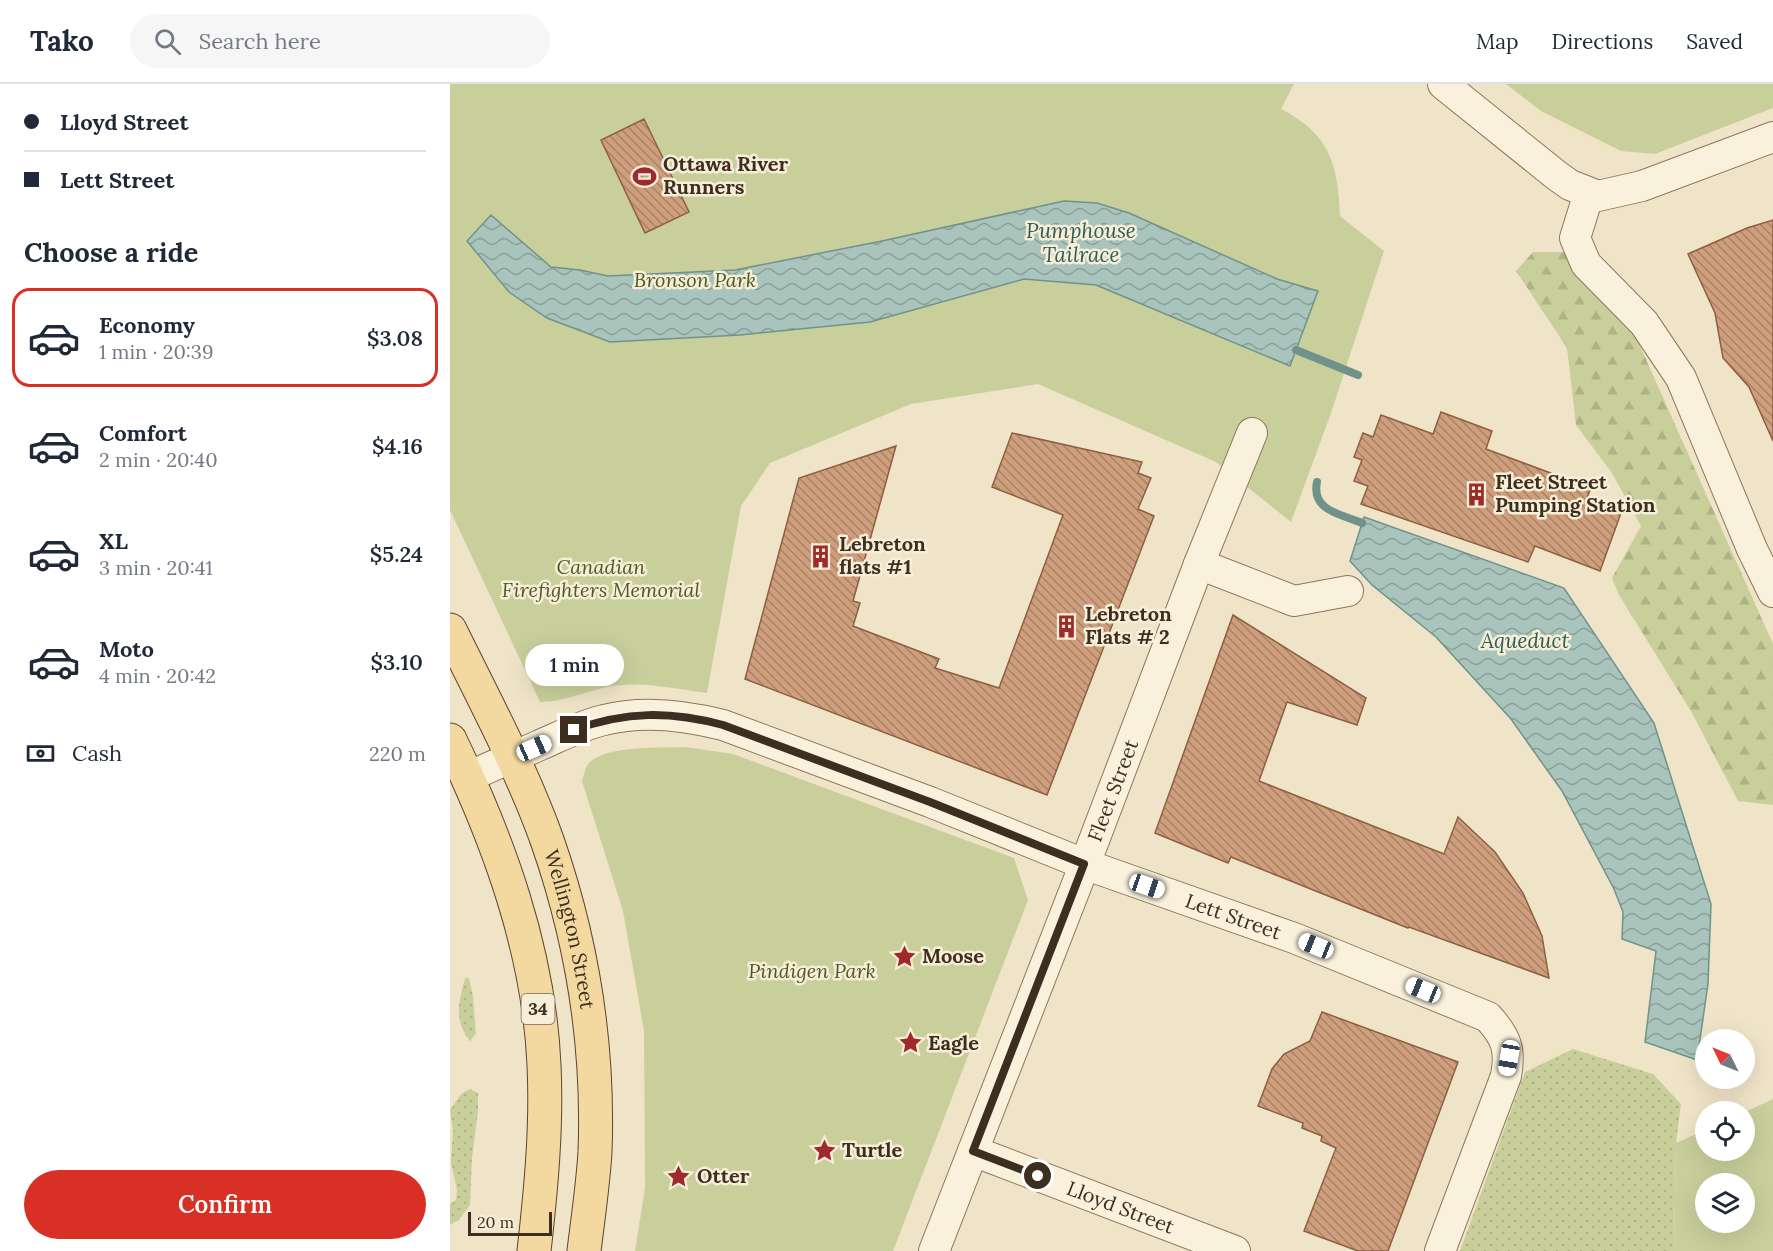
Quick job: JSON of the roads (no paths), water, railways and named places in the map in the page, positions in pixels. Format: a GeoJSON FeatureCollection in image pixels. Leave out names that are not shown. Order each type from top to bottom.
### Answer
{"type":"FeatureCollection","features":[{"type":"Feature","properties":{"kind":"main road","name":"Wellington Street"},"geometry":{"type":"LineString","coordinates":[[450,630],[537,814],[571,920],[592,1038],[595,1153],[584,1251]]}},
{"type":"Feature","properties":{"kind":"main road","name":"34"},"geometry":{"type":"LineString","coordinates":[[450,740],[498,850],[516,904],[529,957],[540,1019],[545,1109],[541,1190],[534,1251]]}},
{"type":"Feature","properties":{"kind":"street"},"geometry":{"type":"LineString","coordinates":[[1443,84],[1556,175],[1570,185],[1598,196],[1642,186],[1773,137]]}},
{"type":"Feature","properties":{"kind":"street"},"geometry":{"type":"LineString","coordinates":[[1589,193],[1575,238],[1586,264],[1644,323],[1681,378],[1752,549],[1773,592]]}},
{"type":"Feature","properties":{"kind":"street","name":"Fleet Street"},"geometry":{"type":"LineString","coordinates":[[934,1251],[1199,564],[1252,433]]}},
{"type":"Feature","properties":{"kind":"street"},"geometry":{"type":"LineString","coordinates":[[1199,564],[1294,601],[1348,591]]}},
{"type":"Feature","properties":{"kind":"street","name":"Lett Street"},"geometry":{"type":"LineString","coordinates":[[468,777],[574,730],[605,720],[634,715],[666,715],[698,719],[723,725],[1084,864],[1294,938],[1488,1017],[1506,1044],[1509,1058],[1506,1076],[1440,1251]]}},
{"type":"Feature","properties":{"kind":"street","name":"Lloyd Street"},"geometry":{"type":"LineString","coordinates":[[973,1151],[1234,1251]]}},
{"type":"Feature","properties":{"kind":"water","name":"Pumphouse Tailrace"},"geometry":{"type":"Polygon","coordinates":[[[1064,201],[1097,203],[1129,213],[1277,279],[1318,291],[1290,366],[1096,285],[1024,279],[870,322],[740,335],[610,342],[547,318],[509,292],[467,241],[491,215],[551,267],[608,276],[735,270],[1064,201]]]}},
{"type":"Feature","properties":{"kind":"water","name":"Aqueduct"},"geometry":{"type":"Polygon","coordinates":[[[1364,517],[1564,588],[1654,723],[1711,904],[1708,984],[1701,1029],[1695,1029],[1695,1059],[1645,1042],[1656,951],[1622,939],[1623,912],[1614,889],[1562,791],[1511,719],[1436,637],[1372,585],[1350,561],[1364,517]]]}},
{"type":"Feature","properties":{"kind":"waterway"},"geometry":{"type":"LineString","coordinates":[[1296,350],[1358,375]]}},
{"type":"Feature","properties":{"kind":"waterway"},"geometry":{"type":"LineString","coordinates":[[1317,482],[1316,492],[1323,505],[1337,514],[1362,523]]}},
{"type":"Feature","properties":{"kind":"place","name":"Ottawa River Runners"},"geometry":{"type":"Point","coordinates":[645,176]}},
{"type":"Feature","properties":{"kind":"place","name":"Fleet Street Pumping Station"},"geometry":{"type":"Point","coordinates":[1477,494]}},
{"type":"Feature","properties":{"kind":"place","name":"Lebreton flats #1"},"geometry":{"type":"Point","coordinates":[821,556]}},
{"type":"Feature","properties":{"kind":"place","name":"Lebreton Flats # 2"},"geometry":{"type":"Point","coordinates":[1067,626]}},
{"type":"Feature","properties":{"kind":"place","name":"Moose"},"geometry":{"type":"Point","coordinates":[904,956]}},
{"type":"Feature","properties":{"kind":"place","name":"Eagle"},"geometry":{"type":"Point","coordinates":[910,1043]}},
{"type":"Feature","properties":{"kind":"place","name":"Turtle"},"geometry":{"type":"Point","coordinates":[824,1150]}},
{"type":"Feature","properties":{"kind":"place","name":"Otter"},"geometry":{"type":"Point","coordinates":[679,1176]}},
{"type":"Feature","properties":{"kind":"park label","name":"Bronson Park"},"geometry":{"type":"Point","coordinates":[695,280]}},
{"type":"Feature","properties":{"kind":"park label","name":"Canadian Firefighters Memorial"},"geometry":{"type":"Point","coordinates":[601,578]}},
{"type":"Feature","properties":{"kind":"park label","name":"Pindigen Park"},"geometry":{"type":"Point","coordinates":[812,971]}}]}
